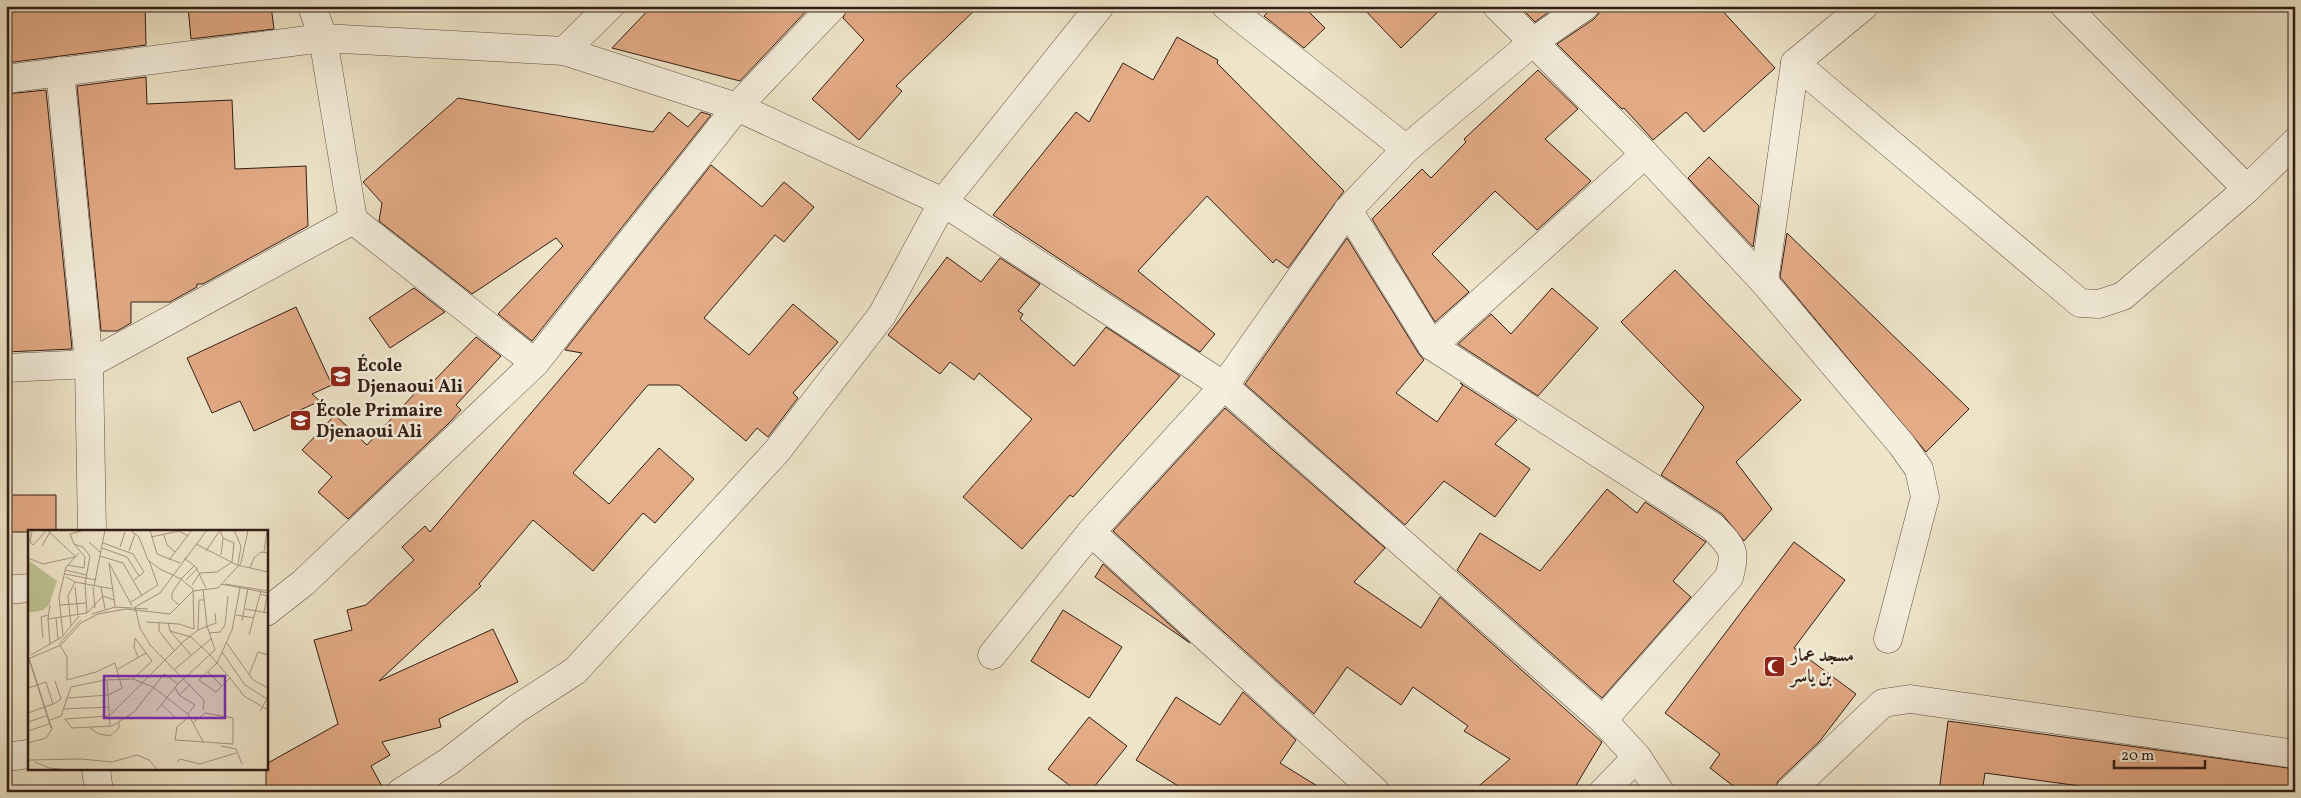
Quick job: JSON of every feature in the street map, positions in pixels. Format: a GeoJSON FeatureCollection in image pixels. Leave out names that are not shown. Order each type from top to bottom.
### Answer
{"type":"FeatureCollection","features":[{"type":"Feature","properties":{"kind":"street"},"geometry":{"type":"LineString","coordinates":[[312,6],[323,38],[353,220],[535,362]]}},
{"type":"Feature","properties":{"kind":"street"},"geometry":{"type":"LineString","coordinates":[[564,51],[610,6]]}},
{"type":"Feature","properties":{"kind":"street"},"geometry":{"type":"LineString","coordinates":[[268,610],[303,583],[535,362],[737,107],[833,6]]}},
{"type":"Feature","properties":{"kind":"street"},"geometry":{"type":"LineString","coordinates":[[401,792],[448,762],[515,710],[576,671],[777,451],[882,315],[943,202],[1100,6]]}},
{"type":"Feature","properties":{"kind":"street"},"geometry":{"type":"LineString","coordinates":[[1226,6],[1406,149]]}},
{"type":"Feature","properties":{"kind":"street"},"geometry":{"type":"LineString","coordinates":[[1497,6],[1645,154],[1764,282],[1902,445],[1919,469],[1925,496],[1888,639]]}},
{"type":"Feature","properties":{"kind":"street"},"geometry":{"type":"LineString","coordinates":[[992,655],[1091,532],[1224,386],[1348,210],[1406,149],[1533,42],[1585,6]]}},
{"type":"Feature","properties":{"kind":"street"},"geometry":{"type":"LineString","coordinates":[[1764,282],[1795,63],[1864,6]]}},
{"type":"Feature","properties":{"kind":"street"},"geometry":{"type":"LineString","coordinates":[[2065,6],[2247,189]]}},
{"type":"Feature","properties":{"kind":"street"},"geometry":{"type":"LineString","coordinates":[[6,79],[323,38],[564,51],[737,107],[943,202],[1224,386],[1603,720],[1637,756],[1660,792]]}},
{"type":"Feature","properties":{"kind":"street"},"geometry":{"type":"LineString","coordinates":[[1795,63],[2080,303],[2099,304],[2123,296],[2247,189],[2295,142]]}},
{"type":"Feature","properties":{"kind":"street"},"geometry":{"type":"LineString","coordinates":[[60,71],[89,364],[92,530]]}},
{"type":"Feature","properties":{"kind":"street"},"geometry":{"type":"LineString","coordinates":[[1432,346],[1645,154]]}},
{"type":"Feature","properties":{"kind":"street"},"geometry":{"type":"LineString","coordinates":[[1348,210],[1432,346],[1714,527],[1728,543],[1735,558],[1729,577],[1603,720]]}},
{"type":"Feature","properties":{"kind":"street"},"geometry":{"type":"LineString","coordinates":[[6,368],[89,364],[353,220]]}},
{"type":"Feature","properties":{"kind":"street"},"geometry":{"type":"LineString","coordinates":[[1091,532],[1375,791]]}},
{"type":"Feature","properties":{"kind":"street"},"geometry":{"type":"LineString","coordinates":[[6,590],[28,588]]}},
{"type":"Feature","properties":{"kind":"street"},"geometry":{"type":"LineString","coordinates":[[1788,792],[1883,703],[1910,699],[2295,754]]}},
{"type":"Feature","properties":{"kind":"street"},"geometry":{"type":"LineString","coordinates":[[6,757],[28,754]]}},
{"type":"Feature","properties":{"kind":"street"},"geometry":{"type":"LineString","coordinates":[[1602,792],[1637,756]]}},
{"type":"Feature","properties":{"kind":"street"},"geometry":{"type":"LineString","coordinates":[[96,770],[99,792]]}},
{"type":"Feature","properties":{"kind":"building"},"geometry":{"type":"Polygon","coordinates":[[[6,6],[145,6],[146,45],[6,63],[6,6]]]}},
{"type":"Feature","properties":{"kind":"building"},"geometry":{"type":"Polygon","coordinates":[[[188,6],[271,6],[274,29],[191,39],[188,6]]]}},
{"type":"Feature","properties":{"kind":"building"},"geometry":{"type":"Polygon","coordinates":[[[652,6],[811,6],[740,81],[612,48],[652,6]]]}},
{"type":"Feature","properties":{"kind":"building"},"geometry":{"type":"Polygon","coordinates":[[[848,6],[979,6],[896,86],[902,91],[859,140],[812,99],[864,40],[843,18],[848,6]]]}},
{"type":"Feature","properties":{"kind":"building"},"geometry":{"type":"Polygon","coordinates":[[[1273,6],[1303,6],[1325,28],[1304,48],[1264,16],[1273,6]]]}},
{"type":"Feature","properties":{"kind":"building"},"geometry":{"type":"Polygon","coordinates":[[[1361,6],[1444,6],[1401,48],[1361,6]]]}},
{"type":"Feature","properties":{"kind":"building"},"geometry":{"type":"Polygon","coordinates":[[[1519,6],[1557,6],[1535,22],[1519,6]]]}},
{"type":"Feature","properties":{"kind":"building"},"geometry":{"type":"Polygon","coordinates":[[[1600,6],[1718,6],[1775,68],[1704,132],[1686,112],[1653,140],[1624,108],[1622,109],[1557,44],[1594,19],[1599,13],[1600,6]]]}},
{"type":"Feature","properties":{"kind":"building"},"geometry":{"type":"Polygon","coordinates":[[[1177,37],[1218,60],[1217,63],[1344,191],[1288,268],[1276,259],[1273,263],[1207,196],[1138,271],[1215,334],[1200,352],[993,215],[1076,112],[1089,122],[1123,63],[1153,80],[1177,37]]]}},
{"type":"Feature","properties":{"kind":"building"},"geometry":{"type":"Polygon","coordinates":[[[1538,70],[1578,109],[1545,139],[1591,181],[1537,230],[1495,191],[1432,254],[1469,292],[1435,322],[1372,219],[1422,169],[1431,178],[1466,142],[1464,139],[1538,70]]]}},
{"type":"Feature","properties":{"kind":"building"},"geometry":{"type":"Polygon","coordinates":[[[146,77],[147,104],[232,100],[235,169],[306,166],[308,226],[203,284],[197,284],[197,287],[170,302],[131,302],[131,323],[117,331],[101,331],[77,86],[146,77]]]}},
{"type":"Feature","properties":{"kind":"building"},"geometry":{"type":"Polygon","coordinates":[[[46,90],[72,349],[6,352],[6,94],[46,90]]]}},
{"type":"Feature","properties":{"kind":"building"},"geometry":{"type":"Polygon","coordinates":[[[458,98],[653,132],[669,112],[688,127],[701,112],[711,115],[532,341],[498,314],[563,246],[556,238],[472,294],[379,221],[382,203],[363,182],[458,98]]]}},
{"type":"Feature","properties":{"kind":"building"},"geometry":{"type":"Polygon","coordinates":[[[1709,157],[1759,206],[1753,247],[1688,178],[1709,157]]]}},
{"type":"Feature","properties":{"kind":"building"},"geometry":{"type":"Polygon","coordinates":[[[711,165],[762,207],[784,182],[814,207],[784,242],[775,235],[704,318],[749,355],[793,304],[838,342],[793,393],[798,398],[768,437],[757,428],[746,441],[679,385],[648,385],[573,473],[609,504],[659,448],[694,479],[655,523],[643,513],[593,571],[533,520],[479,584],[481,586],[379,681],[493,629],[518,682],[439,719],[441,727],[382,742],[390,755],[371,766],[385,792],[266,792],[266,770],[268,770],[268,763],[338,724],[314,640],[352,630],[347,610],[366,605],[414,560],[402,547],[425,526],[430,532],[582,353],[565,350],[711,165]]]}},
{"type":"Feature","properties":{"kind":"building"},"geometry":{"type":"Polygon","coordinates":[[[1787,233],[1969,409],[1926,452],[1780,277],[1787,233]]]}},
{"type":"Feature","properties":{"kind":"building"},"geometry":{"type":"Polygon","coordinates":[[[1347,238],[1424,360],[1396,393],[1437,422],[1463,385],[1460,383],[1517,420],[1495,444],[1530,469],[1495,517],[1444,481],[1405,525],[1245,384],[1347,238]]]}},
{"type":"Feature","properties":{"kind":"building"},"geometry":{"type":"Polygon","coordinates":[[[947,257],[981,282],[1000,258],[1040,284],[1018,311],[1023,314],[1020,319],[1074,366],[1106,327],[1180,376],[1073,497],[1070,495],[1022,549],[963,497],[1032,419],[979,373],[974,380],[950,362],[940,374],[888,335],[947,257]]]}},
{"type":"Feature","properties":{"kind":"building"},"geometry":{"type":"Polygon","coordinates":[[[1675,270],[1801,400],[1736,462],[1772,509],[1744,541],[1722,514],[1661,475],[1704,407],[1621,322],[1675,270]]]}},
{"type":"Feature","properties":{"kind":"building"},"geometry":{"type":"Polygon","coordinates":[[[414,288],[445,312],[390,348],[369,318],[414,288]]]}},
{"type":"Feature","properties":{"kind":"building"},"geometry":{"type":"Polygon","coordinates":[[[1552,288],[1598,328],[1538,396],[1458,344],[1491,314],[1511,334],[1552,288]]]}},
{"type":"Feature","properties":{"kind":"building"},"geometry":{"type":"Polygon","coordinates":[[[296,307],[332,385],[312,394],[320,401],[254,431],[240,401],[212,413],[187,358],[296,307]]]}},
{"type":"Feature","properties":{"kind":"building"},"geometry":{"type":"Polygon","coordinates":[[[476,337],[501,356],[456,405],[461,410],[449,423],[348,519],[318,492],[332,477],[302,450],[335,415],[367,445],[428,379],[432,383],[476,337]]]}},
{"type":"Feature","properties":{"kind":"building"},"geometry":{"type":"Polygon","coordinates":[[[1225,408],[1385,548],[1354,582],[1421,628],[1440,597],[1602,742],[1572,792],[1472,792],[1510,759],[1464,731],[1468,726],[1413,687],[1401,705],[1347,667],[1314,714],[1113,531],[1225,408]]]}},
{"type":"Feature","properties":{"kind":"building"},"geometry":{"type":"Polygon","coordinates":[[[1607,489],[1637,513],[1645,502],[1706,542],[1673,581],[1691,597],[1602,698],[1457,570],[1480,533],[1540,571],[1607,489]]]}},
{"type":"Feature","properties":{"kind":"building"},"geometry":{"type":"Polygon","coordinates":[[[12,495],[56,495],[56,530],[11,532],[12,495]]]}},
{"type":"Feature","properties":{"kind":"building"},"geometry":{"type":"Polygon","coordinates":[[[1794,542],[1845,580],[1794,648],[1856,694],[1819,742],[1778,781],[1774,792],[1741,792],[1710,768],[1720,754],[1665,713],[1794,542]]]}},
{"type":"Feature","properties":{"kind":"building"},"geometry":{"type":"Polygon","coordinates":[[[1103,564],[1190,643],[1095,577],[1103,564]]]}},
{"type":"Feature","properties":{"kind":"building"},"geometry":{"type":"Polygon","coordinates":[[[1063,610],[1122,647],[1089,698],[1031,661],[1063,610]]]}},
{"type":"Feature","properties":{"kind":"building"},"geometry":{"type":"Polygon","coordinates":[[[1243,692],[1296,740],[1280,763],[1327,792],[1188,792],[1136,760],[1176,697],[1220,725],[1243,692]]]}},
{"type":"Feature","properties":{"kind":"building"},"geometry":{"type":"Polygon","coordinates":[[[1089,717],[1127,746],[1090,792],[1078,792],[1048,769],[1089,717]]]}},
{"type":"Feature","properties":{"kind":"building"},"geometry":{"type":"Polygon","coordinates":[[[1948,721],[2295,769],[2295,792],[2124,792],[1985,773],[1982,792],[1939,792],[1948,721]]]}},
{"type":"Feature","properties":{"kind":"place","name":"École Djenaoui Ali"},"geometry":{"type":"Point","coordinates":[341,376]}},
{"type":"Feature","properties":{"kind":"place","name":"École Primaire Djenaoui Ali"},"geometry":{"type":"Point","coordinates":[300,421]}},
{"type":"Feature","properties":{"kind":"place","name":"مسجد عمار بن ياسر"},"geometry":{"type":"Point","coordinates":[1775,666]}}]}
